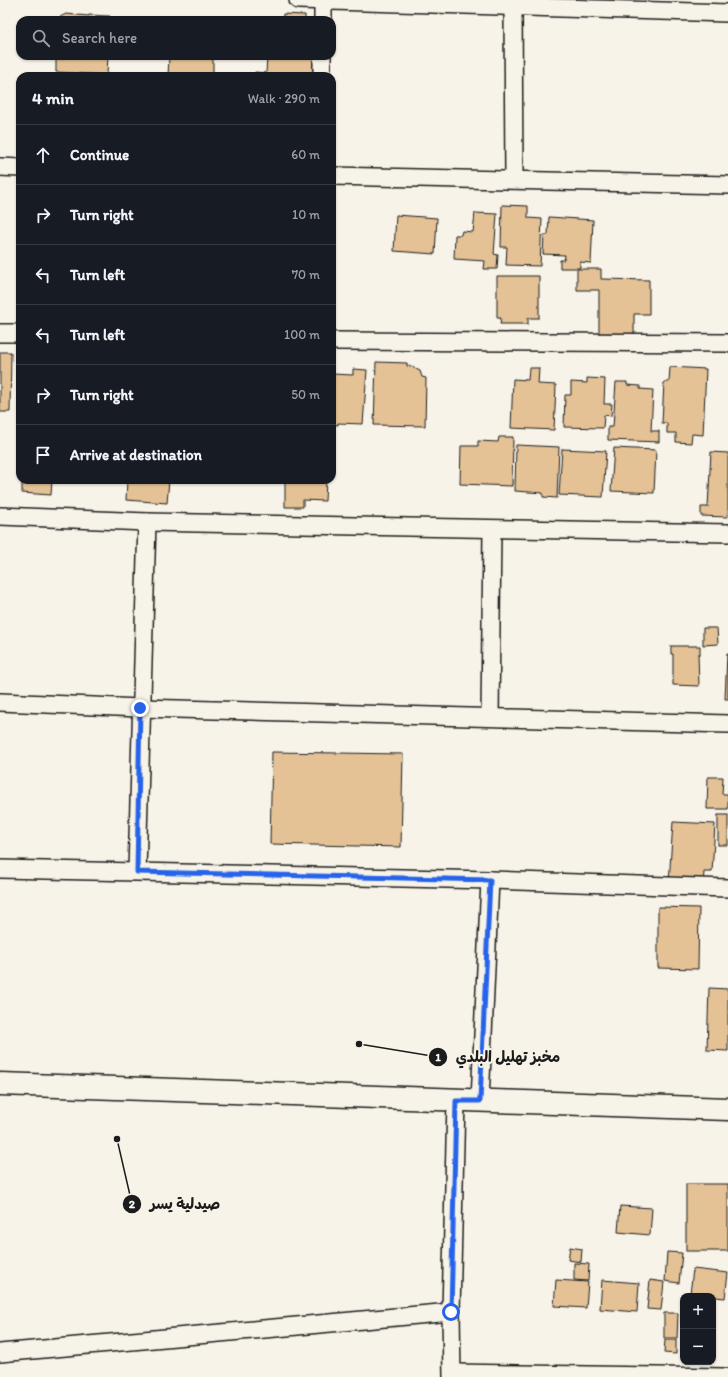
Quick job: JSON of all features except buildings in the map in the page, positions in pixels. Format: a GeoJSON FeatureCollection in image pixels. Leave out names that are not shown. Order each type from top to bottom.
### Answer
{"type":"FeatureCollection","features":[{"type":"Feature","properties":{"kind":"street"},"geometry":{"type":"LineString","coordinates":[[298,0],[513,6],[703,6],[728,13]]}},
{"type":"Feature","properties":{"kind":"street"},"geometry":{"type":"LineString","coordinates":[[323,0],[323,16]]}},
{"type":"Feature","properties":{"kind":"street"},"geometry":{"type":"LineString","coordinates":[[513,6],[514,180]]}},
{"type":"Feature","properties":{"kind":"street"},"geometry":{"type":"LineString","coordinates":[[322,60],[322,72]]}},
{"type":"Feature","properties":{"kind":"street"},"geometry":{"type":"LineString","coordinates":[[0,167],[16,168]]}},
{"type":"Feature","properties":{"kind":"street"},"geometry":{"type":"LineString","coordinates":[[336,176],[728,185]]}},
{"type":"Feature","properties":{"kind":"street"},"geometry":{"type":"LineString","coordinates":[[0,333],[16,333]]}},
{"type":"Feature","properties":{"kind":"street"},"geometry":{"type":"LineString","coordinates":[[336,341],[728,343]]}},
{"type":"Feature","properties":{"kind":"street"},"geometry":{"type":"LineString","coordinates":[[0,516],[147,522],[728,534]]}},
{"type":"Feature","properties":{"kind":"street"},"geometry":{"type":"LineString","coordinates":[[137,872],[140,708],[147,522]]}},
{"type":"Feature","properties":{"kind":"street"},"geometry":{"type":"LineString","coordinates":[[490,718],[492,529]]}},
{"type":"Feature","properties":{"kind":"street"},"geometry":{"type":"LineString","coordinates":[[0,702],[140,708],[728,724]]}},
{"type":"Feature","properties":{"kind":"street"},"geometry":{"type":"LineString","coordinates":[[0,869],[490,880],[728,888]]}},
{"type":"Feature","properties":{"kind":"street"},"geometry":{"type":"LineString","coordinates":[[480,1101],[490,880]]}},
{"type":"Feature","properties":{"kind":"street"},"geometry":{"type":"LineString","coordinates":[[0,1084],[728,1110]]}},
{"type":"Feature","properties":{"kind":"street"},"geometry":{"type":"LineString","coordinates":[[456,1101],[451,1312],[452,1375],[725,1377]]}},
{"type":"Feature","properties":{"kind":"street"},"geometry":{"type":"LineString","coordinates":[[0,1354],[451,1312]]}},
{"type":"Feature","properties":{"kind":"place","name":"مخبز تهليل البلدي"},"geometry":{"type":"Point","coordinates":[359,1044]}},
{"type":"Feature","properties":{"kind":"place","name":"صيدلية يسر"},"geometry":{"type":"Point","coordinates":[117,1139]}},
{"type":"Feature","properties":{"kind":"route"},"geometry":{"type":"LineString","coordinates":[[140,708],[137,872],[490,880],[480,1101],[456,1101],[451,1312]]}}]}
